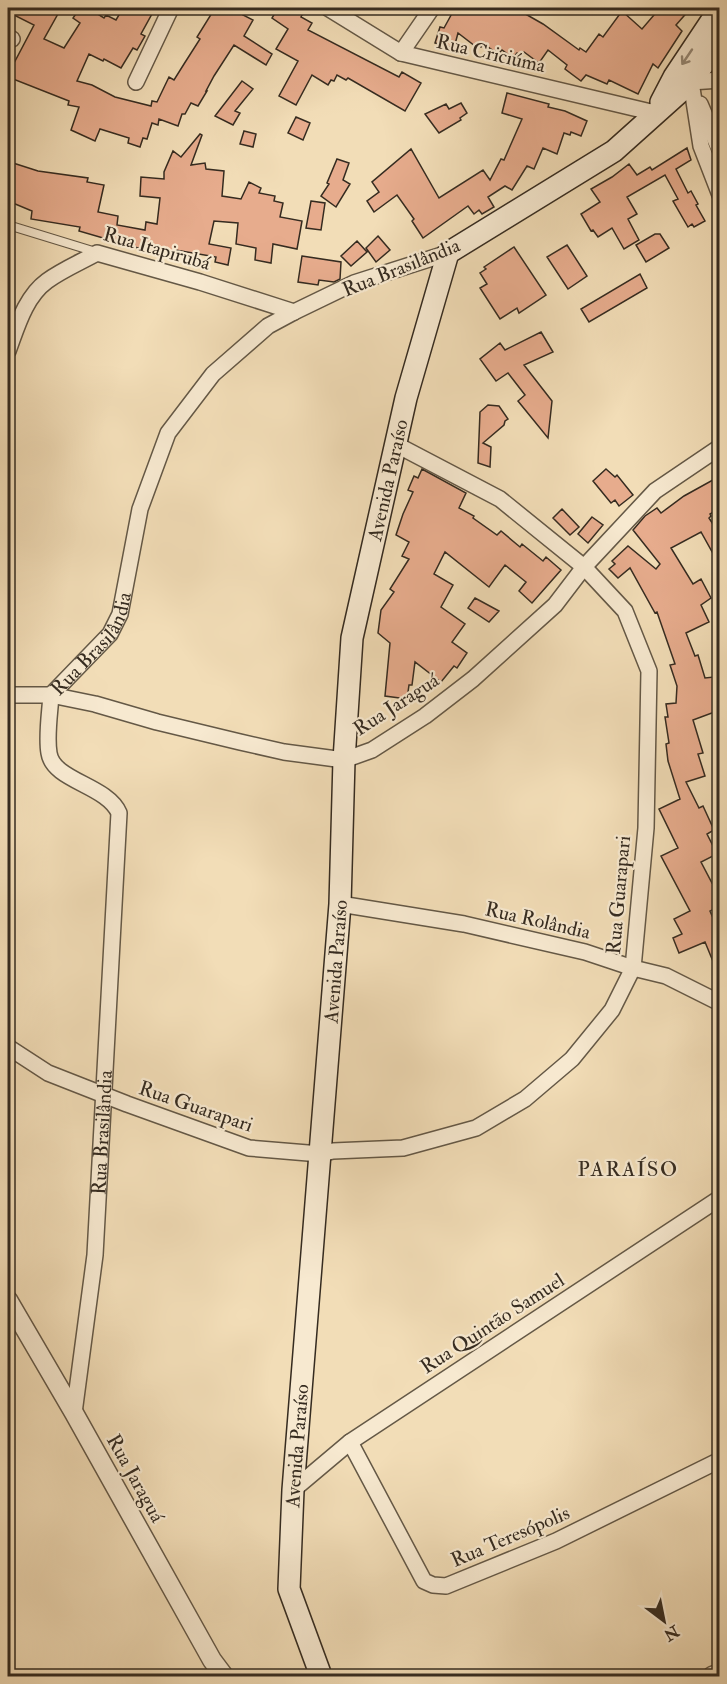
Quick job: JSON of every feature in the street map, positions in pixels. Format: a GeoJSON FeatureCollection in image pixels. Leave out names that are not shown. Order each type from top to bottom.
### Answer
{"type":"FeatureCollection","features":[{"type":"Feature","properties":{"kind":"main road"},"geometry":{"type":"LineString","coordinates":[[655,113],[674,77],[720,8]]}},
{"type":"Feature","properties":{"kind":"main road","name":"Rua Brasilândia"},"geometry":{"type":"LineString","coordinates":[[448,253],[614,151],[691,82],[720,40]]}},
{"type":"Feature","properties":{"kind":"main road","name":"Avenida Paraíso"},"geometry":{"type":"LineString","coordinates":[[321,1677],[290,1589],[293,1490],[340,904],[344,760],[352,639],[406,398],[448,253]]}},
{"type":"Feature","properties":{"kind":"street"},"geometry":{"type":"LineString","coordinates":[[136,82],[171,8]]}},
{"type":"Feature","properties":{"kind":"street","name":"Rua Criciúma"},"geometry":{"type":"LineString","coordinates":[[328,8],[401,53],[655,113]]}},
{"type":"Feature","properties":{"kind":"street"},"geometry":{"type":"LineString","coordinates":[[401,53],[432,8]]}},
{"type":"Feature","properties":{"kind":"street"},"geometry":{"type":"LineString","coordinates":[[691,82],[720,80]]}},
{"type":"Feature","properties":{"kind":"street"},"geometry":{"type":"LineString","coordinates":[[691,82],[720,151]]}},
{"type":"Feature","properties":{"kind":"street"},"geometry":{"type":"LineString","coordinates":[[691,82],[701,146],[720,195]]}},
{"type":"Feature","properties":{"kind":"street"},"geometry":{"type":"LineString","coordinates":[[8,351],[25,308],[35,293],[46,281],[97,253]]}},
{"type":"Feature","properties":{"kind":"street","name":"Rua Itapirubá"},"geometry":{"type":"LineString","coordinates":[[97,253],[294,312]]}},
{"type":"Feature","properties":{"kind":"street","name":"Rua Brasilândia"},"geometry":{"type":"LineString","coordinates":[[74,1413],[95,1255],[119,813],[115,804],[57,767],[49,754],[51,695],[110,634],[120,614],[140,509],[168,433],[213,374],[268,326],[294,312],[354,284],[448,253]]}},
{"type":"Feature","properties":{"kind":"street","name":"Rua Guarapari"},"geometry":{"type":"LineString","coordinates":[[8,1047],[48,1072],[249,1148],[320,1154],[333,1151],[403,1148],[476,1128],[525,1099],[572,1059],[612,1010],[633,968],[646,828],[649,671],[625,611],[584,567],[500,499],[395,444]]}},
{"type":"Feature","properties":{"kind":"street","name":"Rua Jaraguá"},"geometry":{"type":"LineString","coordinates":[[8,695],[51,695],[284,752],[344,760],[372,750],[425,716],[473,679],[555,605],[584,567],[655,491],[720,447]]}},
{"type":"Feature","properties":{"kind":"street","name":"Rua Rolândia"},"geometry":{"type":"LineString","coordinates":[[340,904],[464,924],[585,952],[666,976],[720,1003]]}},
{"type":"Feature","properties":{"kind":"street","name":"Rua Quintão Samuel"},"geometry":{"type":"LineString","coordinates":[[293,1490],[350,1442],[720,1198]]}},
{"type":"Feature","properties":{"kind":"street","name":"Rua Jaraguá"},"geometry":{"type":"LineString","coordinates":[[8,1300],[207,1650],[225,1677]]}},
{"type":"Feature","properties":{"kind":"street","name":"Rua Teresópolis"},"geometry":{"type":"LineString","coordinates":[[350,1442],[424,1581],[433,1585],[446,1586],[556,1541],[720,1460]]}},
{"type":"Feature","properties":{"kind":"street"},"geometry":{"type":"LineString","coordinates":[[712,1677],[720,1672]]}},
{"type":"Feature","properties":{"kind":"lane","name":"Rua Itapirubá"},"geometry":{"type":"LineString","coordinates":[[8,225],[97,253]]}},
{"type":"Feature","properties":{"kind":"building"},"geometry":{"type":"Polygon","coordinates":[[[8,8],[52,8],[59,12],[44,39],[64,48],[80,23],[73,18],[80,8],[88,8],[104,18],[106,15],[116,20],[123,8],[144,8],[153,12],[141,34],[145,36],[137,50],[133,48],[121,68],[89,54],[77,81],[92,85],[115,97],[151,106],[152,101],[157,102],[169,77],[174,80],[200,39],[197,37],[215,8],[247,8],[243,15],[253,20],[244,36],[272,54],[266,65],[234,45],[198,106],[191,103],[185,114],[182,114],[178,126],[159,119],[158,125],[152,123],[147,139],[143,138],[140,147],[128,143],[129,138],[100,129],[95,141],[71,130],[79,107],[68,105],[69,101],[8,77],[8,60],[14,63],[34,25],[8,12],[8,8]]]}},
{"type":"Feature","properties":{"kind":"building"},"geometry":{"type":"Polygon","coordinates":[[[278,8],[287,12],[289,8],[306,8],[301,17],[312,23],[308,30],[399,77],[402,72],[421,83],[405,111],[348,78],[346,80],[337,75],[328,85],[312,75],[296,105],[279,96],[298,61],[276,49],[288,29],[272,18],[278,8]]]}},
{"type":"Feature","properties":{"kind":"building"},"geometry":{"type":"Polygon","coordinates":[[[455,8],[515,8],[543,24],[579,50],[580,48],[586,52],[599,34],[603,37],[622,11],[642,29],[660,8],[691,8],[676,25],[682,31],[658,68],[653,64],[638,94],[609,80],[607,84],[586,75],[581,81],[565,69],[567,65],[548,50],[539,63],[524,52],[521,56],[517,53],[513,58],[502,50],[500,52],[497,49],[495,52],[484,44],[481,47],[477,44],[475,46],[458,33],[454,48],[435,43],[440,27],[444,28],[455,8]]]}},
{"type":"Feature","properties":{"kind":"building"},"geometry":{"type":"Polygon","coordinates":[[[242,81],[253,89],[235,111],[240,113],[233,125],[215,116],[242,81]]]}},
{"type":"Feature","properties":{"kind":"building"},"geometry":{"type":"Polygon","coordinates":[[[507,93],[549,104],[548,107],[565,111],[587,121],[581,136],[571,132],[570,135],[564,133],[557,154],[543,148],[534,169],[527,166],[512,190],[505,186],[488,197],[494,207],[482,214],[479,210],[474,214],[468,206],[423,238],[412,221],[414,219],[397,195],[374,212],[367,201],[379,192],[372,182],[411,149],[439,198],[483,170],[490,180],[501,159],[504,160],[522,119],[502,113],[507,93]]]}},
{"type":"Feature","properties":{"kind":"building"},"geometry":{"type":"Polygon","coordinates":[[[461,103],[467,113],[460,118],[461,120],[439,133],[425,114],[446,104],[449,109],[461,103]]]}},
{"type":"Feature","properties":{"kind":"building"},"geometry":{"type":"Polygon","coordinates":[[[296,117],[310,123],[303,140],[288,133],[296,117]]]}},
{"type":"Feature","properties":{"kind":"building"},"geometry":{"type":"Polygon","coordinates":[[[244,131],[256,134],[253,147],[240,144],[244,131]]]}},
{"type":"Feature","properties":{"kind":"building"},"geometry":{"type":"Polygon","coordinates":[[[200,134],[202,135],[191,165],[205,163],[206,169],[224,171],[222,196],[241,199],[249,182],[261,188],[259,193],[275,196],[274,201],[283,203],[280,217],[302,221],[297,249],[273,244],[271,263],[255,260],[256,248],[236,244],[238,223],[214,221],[209,244],[231,248],[228,265],[215,262],[216,257],[176,250],[175,256],[79,231],[80,227],[31,219],[32,211],[8,201],[10,162],[38,171],[88,178],[87,182],[104,185],[98,212],[118,216],[117,225],[145,230],[146,222],[157,224],[160,198],[140,196],[141,177],[164,179],[164,172],[173,151],[181,157],[200,134]]]}},
{"type":"Feature","properties":{"kind":"building"},"geometry":{"type":"Polygon","coordinates":[[[687,148],[691,160],[676,169],[688,193],[691,191],[705,221],[694,227],[692,224],[688,227],[673,201],[678,199],[665,175],[627,197],[637,214],[628,219],[639,240],[624,249],[612,228],[598,237],[593,230],[591,231],[581,214],[600,202],[591,189],[629,164],[637,175],[650,167],[652,170],[687,148]]]}},
{"type":"Feature","properties":{"kind":"building"},"geometry":{"type":"Polygon","coordinates":[[[337,159],[349,163],[343,180],[350,184],[336,207],[321,196],[329,184],[327,183],[337,159]]]}},
{"type":"Feature","properties":{"kind":"building"},"geometry":{"type":"Polygon","coordinates":[[[311,201],[325,203],[321,230],[306,228],[311,201]]]}},
{"type":"Feature","properties":{"kind":"building"},"geometry":{"type":"Polygon","coordinates":[[[655,234],[660,234],[669,248],[646,262],[636,245],[655,234]]]}},
{"type":"Feature","properties":{"kind":"building"},"geometry":{"type":"Polygon","coordinates":[[[378,236],[390,250],[376,262],[366,248],[378,236]]]}},
{"type":"Feature","properties":{"kind":"building"},"geometry":{"type":"Polygon","coordinates":[[[357,241],[367,252],[351,266],[341,256],[357,241]]]}},
{"type":"Feature","properties":{"kind":"building"},"geometry":{"type":"Polygon","coordinates":[[[567,245],[587,276],[568,289],[547,257],[567,245]]]}},
{"type":"Feature","properties":{"kind":"building"},"geometry":{"type":"Polygon","coordinates":[[[514,247],[546,295],[519,313],[517,308],[500,319],[480,288],[487,284],[480,273],[486,269],[484,267],[514,247]]]}},
{"type":"Feature","properties":{"kind":"building"},"geometry":{"type":"Polygon","coordinates":[[[302,256],[341,262],[340,279],[334,282],[319,280],[318,285],[298,282],[302,256]]]}},
{"type":"Feature","properties":{"kind":"building"},"geometry":{"type":"Polygon","coordinates":[[[640,274],[647,288],[589,322],[581,309],[640,274]]]}},
{"type":"Feature","properties":{"kind":"building"},"geometry":{"type":"Polygon","coordinates":[[[541,332],[553,352],[524,365],[552,401],[548,438],[518,401],[525,395],[508,373],[496,381],[480,359],[500,343],[505,350],[541,332]]]}},
{"type":"Feature","properties":{"kind":"building"},"geometry":{"type":"Polygon","coordinates":[[[488,405],[499,406],[508,419],[483,443],[491,447],[490,467],[478,463],[480,412],[488,405]]]}},
{"type":"Feature","properties":{"kind":"building"},"geometry":{"type":"Polygon","coordinates":[[[422,469],[466,493],[459,508],[474,516],[473,518],[497,535],[501,531],[520,547],[522,544],[543,561],[546,557],[561,570],[532,603],[519,591],[526,582],[505,565],[489,587],[445,552],[434,574],[453,585],[441,607],[465,624],[452,642],[467,653],[457,668],[454,666],[441,682],[415,662],[412,685],[409,685],[407,699],[385,696],[390,643],[378,633],[381,610],[394,592],[390,589],[409,559],[402,556],[409,542],[396,535],[413,492],[408,490],[414,476],[418,478],[422,469]]]}},
{"type":"Feature","properties":{"kind":"building"},"geometry":{"type":"Polygon","coordinates":[[[606,469],[615,477],[617,475],[633,495],[619,506],[615,500],[611,503],[593,481],[606,469]]]}},
{"type":"Feature","properties":{"kind":"building"},"geometry":{"type":"Polygon","coordinates":[[[720,476],[720,508],[710,514],[709,518],[720,535],[720,566],[701,532],[671,548],[693,584],[701,579],[711,598],[701,605],[709,622],[686,633],[695,656],[698,655],[705,678],[714,677],[716,696],[720,695],[720,710],[693,720],[703,753],[698,754],[705,776],[686,782],[699,808],[703,806],[714,830],[707,834],[715,855],[701,862],[712,883],[720,880],[720,906],[710,911],[720,934],[719,976],[705,942],[679,953],[673,938],[682,934],[674,919],[690,911],[661,856],[678,848],[659,809],[680,799],[668,761],[666,744],[669,743],[665,717],[668,717],[666,704],[676,703],[677,686],[670,665],[675,664],[657,612],[655,613],[630,568],[618,578],[609,569],[615,564],[612,561],[628,546],[656,569],[660,564],[633,530],[645,516],[657,508],[661,513],[684,496],[720,476]]]}},
{"type":"Feature","properties":{"kind":"building"},"geometry":{"type":"Polygon","coordinates":[[[562,509],[579,527],[570,535],[553,518],[562,509]]]}},
{"type":"Feature","properties":{"kind":"building"},"geometry":{"type":"Polygon","coordinates":[[[592,517],[603,525],[588,543],[578,534],[592,517]]]}},
{"type":"Feature","properties":{"kind":"building"},"geometry":{"type":"Polygon","coordinates":[[[475,598],[499,611],[489,622],[468,608],[475,598]]]}},
{"type":"Feature","properties":{"kind":"district","name":"PARAÍSO"},"geometry":{"type":"Point","coordinates":[628,1169]}}]}
